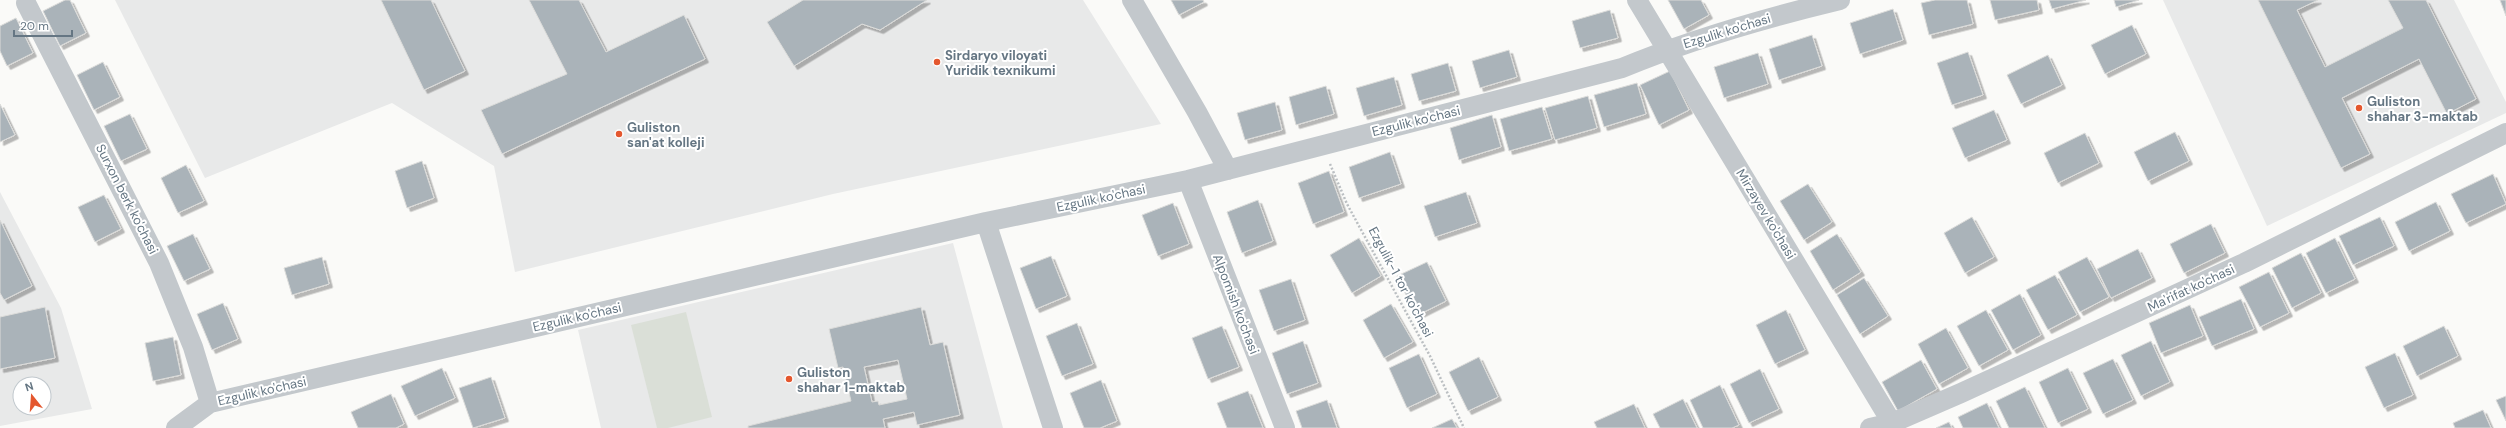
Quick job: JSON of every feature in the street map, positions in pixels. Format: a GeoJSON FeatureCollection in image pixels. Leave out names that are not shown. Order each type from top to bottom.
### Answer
{"type":"FeatureCollection","features":[{"type":"Feature","properties":{"kind":"street"},"geometry":{"type":"LineString","coordinates":[[1132,0],[1197,112],[1228,170]]}},
{"type":"Feature","properties":{"kind":"street","name":"Mirzayev ko'chasi"},"geometry":{"type":"LineString","coordinates":[[1637,0],[1894,426]]}},
{"type":"Feature","properties":{"kind":"street","name":"Ezgulik ko'chasi"},"geometry":{"type":"LineString","coordinates":[[176,428],[210,403],[986,222],[1188,180],[1622,68],[1667,50],[1780,14],[1840,0]]}},
{"type":"Feature","properties":{"kind":"street","name":"Surxon berk ko'chasi"},"geometry":{"type":"LineString","coordinates":[[26,3],[159,262],[193,347],[210,403]]}},
{"type":"Feature","properties":{"kind":"street","name":"Ma'rifat ko'chasi"},"geometry":{"type":"LineString","coordinates":[[1870,428],[1894,426],[2244,264],[2506,133]]}},
{"type":"Feature","properties":{"kind":"street","name":"Alpomish ko'chasi"},"geometry":{"type":"LineString","coordinates":[[1188,180],[1284,428]]}},
{"type":"Feature","properties":{"kind":"street"},"geometry":{"type":"LineString","coordinates":[[986,222],[1053,428]]}},
{"type":"Feature","properties":{"kind":"path","name":"Ezgulik-1 tor ko'chasi"},"geometry":{"type":"LineString","coordinates":[[1322,145],[1347,204],[1430,356],[1464,428]]}},
{"type":"Feature","properties":{"kind":"shaded area","name":"Guliston san'at kolleji"},"geometry":{"type":"Polygon","coordinates":[[[115,0],[1083,0],[1161,124],[833,194],[515,272],[494,166],[392,103],[205,178],[115,0]]]}},
{"type":"Feature","properties":{"kind":"shaded area","name":"Guliston shahar 3-maktab"},"geometry":{"type":"Polygon","coordinates":[[[2163,0],[2454,0],[2506,102],[2506,113],[2267,226],[2163,0]]]}},
{"type":"Feature","properties":{"kind":"shaded area"},"geometry":{"type":"Polygon","coordinates":[[[0,192],[61,308],[92,409],[0,426],[0,192]]]}},
{"type":"Feature","properties":{"kind":"shaded area","name":"Guliston shahar 1-maktab"},"geometry":{"type":"Polygon","coordinates":[[[953,243],[1003,428],[601,428],[578,330],[953,243]]]}},
{"type":"Feature","properties":{"kind":"shaded area"},"geometry":{"type":"Polygon","coordinates":[[[686,312],[712,417],[668,428],[657,428],[631,325],[686,312]]]}},
{"type":"Feature","properties":{"kind":"building"},"geometry":{"type":"Polygon","coordinates":[[[65,0],[70,0],[86,33],[60,46],[43,11],[65,0]]]}},
{"type":"Feature","properties":{"kind":"building"},"geometry":{"type":"Polygon","coordinates":[[[381,0],[431,0],[465,71],[424,90],[381,0]]]}},
{"type":"Feature","properties":{"kind":"building"},"geometry":{"type":"Polygon","coordinates":[[[529,0],[579,0],[606,52],[684,15],[705,59],[502,154],[481,110],[567,74],[529,0]]]}},
{"type":"Feature","properties":{"kind":"building"},"geometry":{"type":"Polygon","coordinates":[[[803,0],[927,0],[880,30],[862,24],[794,66],[767,22],[803,0]]]}},
{"type":"Feature","properties":{"kind":"building"},"geometry":{"type":"Polygon","coordinates":[[[1171,0],[1203,0],[1204,2],[1179,15],[1171,0]]]}},
{"type":"Feature","properties":{"kind":"building"},"geometry":{"type":"Polygon","coordinates":[[[1668,0],[1701,0],[1709,15],[1684,29],[1668,0]]]}},
{"type":"Feature","properties":{"kind":"building"},"geometry":{"type":"Polygon","coordinates":[[[1935,0],[1967,0],[1973,24],[1929,35],[1921,3],[1935,0]]]}},
{"type":"Feature","properties":{"kind":"building"},"geometry":{"type":"Polygon","coordinates":[[[1990,0],[2037,0],[2039,10],[1995,20],[1990,0]]]}},
{"type":"Feature","properties":{"kind":"building"},"geometry":{"type":"Polygon","coordinates":[[[2049,0],[2086,0],[2052,9],[2049,0]]]}},
{"type":"Feature","properties":{"kind":"building"},"geometry":{"type":"Polygon","coordinates":[[[2114,0],[2139,0],[2116,7],[2114,0]]]}},
{"type":"Feature","properties":{"kind":"building"},"geometry":{"type":"Polygon","coordinates":[[[2258,0],[2318,0],[2297,10],[2325,67],[2403,28],[2388,0],[2426,0],[2476,99],[2447,114],[2419,59],[2342,98],[2370,154],[2341,168],[2258,0]]]}},
{"type":"Feature","properties":{"kind":"building"},"geometry":{"type":"Polygon","coordinates":[[[2500,0],[2506,0],[2506,16],[2500,0]]]}},
{"type":"Feature","properties":{"kind":"building"},"geometry":{"type":"Polygon","coordinates":[[[1893,9],[1903,40],[1860,54],[1850,23],[1893,9]]]}},
{"type":"Feature","properties":{"kind":"building"},"geometry":{"type":"Polygon","coordinates":[[[1610,10],[1618,38],[1580,48],[1572,21],[1610,10]]]}},
{"type":"Feature","properties":{"kind":"building"},"geometry":{"type":"Polygon","coordinates":[[[16,18],[33,53],[7,66],[0,51],[0,26],[16,18]]]}},
{"type":"Feature","properties":{"kind":"building"},"geometry":{"type":"Polygon","coordinates":[[[2132,25],[2146,54],[2105,74],[2091,45],[2132,25]]]}},
{"type":"Feature","properties":{"kind":"building"},"geometry":{"type":"Polygon","coordinates":[[[1812,35],[1822,66],[1779,80],[1769,49],[1812,35]]]}},
{"type":"Feature","properties":{"kind":"building"},"geometry":{"type":"Polygon","coordinates":[[[1509,50],[1517,77],[1480,88],[1472,61],[1509,50]]]}},
{"type":"Feature","properties":{"kind":"building"},"geometry":{"type":"Polygon","coordinates":[[[1968,52],[1983,95],[1952,105],[1937,63],[1968,52]]]}},
{"type":"Feature","properties":{"kind":"building"},"geometry":{"type":"Polygon","coordinates":[[[1758,53],[1768,84],[1724,98],[1714,67],[1758,53]]]}},
{"type":"Feature","properties":{"kind":"building"},"geometry":{"type":"Polygon","coordinates":[[[2048,55],[2062,85],[2021,104],[2007,75],[2048,55]]]}},
{"type":"Feature","properties":{"kind":"building"},"geometry":{"type":"Polygon","coordinates":[[[103,62],[120,97],[94,110],[77,75],[103,62]]]}},
{"type":"Feature","properties":{"kind":"building"},"geometry":{"type":"Polygon","coordinates":[[[1448,63],[1456,91],[1419,101],[1411,74],[1448,63]]]}},
{"type":"Feature","properties":{"kind":"building"},"geometry":{"type":"Polygon","coordinates":[[[1670,71],[1689,110],[1659,125],[1640,85],[1670,71]]]}},
{"type":"Feature","properties":{"kind":"building"},"geometry":{"type":"Polygon","coordinates":[[[1394,77],[1402,105],[1364,116],[1356,88],[1394,77]]]}},
{"type":"Feature","properties":{"kind":"building"},"geometry":{"type":"Polygon","coordinates":[[[1637,83],[1646,114],[1604,127],[1594,95],[1637,83]]]}},
{"type":"Feature","properties":{"kind":"building"},"geometry":{"type":"Polygon","coordinates":[[[1326,86],[1334,114],[1296,125],[1289,97],[1326,86]]]}},
{"type":"Feature","properties":{"kind":"building"},"geometry":{"type":"Polygon","coordinates":[[[1588,96],[1597,128],[1555,140],[1545,108],[1588,96]]]}},
{"type":"Feature","properties":{"kind":"building"},"geometry":{"type":"Polygon","coordinates":[[[1275,102],[1282,130],[1245,140],[1237,113],[1275,102]]]}},
{"type":"Feature","properties":{"kind":"building"},"geometry":{"type":"Polygon","coordinates":[[[0,104],[15,135],[0,142],[0,104]]]}},
{"type":"Feature","properties":{"kind":"building"},"geometry":{"type":"Polygon","coordinates":[[[1542,107],[1552,139],[1509,151],[1500,119],[1542,107]]]}},
{"type":"Feature","properties":{"kind":"building"},"geometry":{"type":"Polygon","coordinates":[[[1994,110],[2007,140],[1965,158],[1952,128],[1994,110]]]}},
{"type":"Feature","properties":{"kind":"building"},"geometry":{"type":"Polygon","coordinates":[[[130,114],[147,149],[121,161],[104,126],[130,114]]]}},
{"type":"Feature","properties":{"kind":"building"},"geometry":{"type":"Polygon","coordinates":[[[1492,115],[1501,147],[1459,160],[1450,128],[1492,115]]]}},
{"type":"Feature","properties":{"kind":"building"},"geometry":{"type":"Polygon","coordinates":[[[2175,132],[2189,161],[2148,181],[2134,152],[2175,132]]]}},
{"type":"Feature","properties":{"kind":"building"},"geometry":{"type":"Polygon","coordinates":[[[2085,133],[2099,163],[2058,183],[2044,153],[2085,133]]]}},
{"type":"Feature","properties":{"kind":"building"},"geometry":{"type":"Polygon","coordinates":[[[1390,152],[1401,184],[1359,198],[1349,167],[1390,152]]]}},
{"type":"Feature","properties":{"kind":"building"},"geometry":{"type":"Polygon","coordinates":[[[422,161],[434,198],[407,208],[395,171],[422,161]]]}},
{"type":"Feature","properties":{"kind":"building"},"geometry":{"type":"Polygon","coordinates":[[[186,165],[204,201],[178,213],[161,178],[186,165]]]}},
{"type":"Feature","properties":{"kind":"building"},"geometry":{"type":"Polygon","coordinates":[[[1329,171],[1344,212],[1313,224],[1298,183],[1329,171]]]}},
{"type":"Feature","properties":{"kind":"building"},"geometry":{"type":"Polygon","coordinates":[[[2493,174],[2506,204],[2466,223],[2451,194],[2493,174]]]}},
{"type":"Feature","properties":{"kind":"building"},"geometry":{"type":"Polygon","coordinates":[[[1808,184],[1832,222],[1804,240],[1780,201],[1808,184]]]}},
{"type":"Feature","properties":{"kind":"building"},"geometry":{"type":"Polygon","coordinates":[[[1466,192],[1477,223],[1435,237],[1424,206],[1466,192]]]}},
{"type":"Feature","properties":{"kind":"building"},"geometry":{"type":"Polygon","coordinates":[[[104,195],[121,229],[95,242],[78,207],[104,195]]]}},
{"type":"Feature","properties":{"kind":"building"},"geometry":{"type":"Polygon","coordinates":[[[1258,200],[1273,241],[1242,253],[1227,212],[1258,200]]]}},
{"type":"Feature","properties":{"kind":"building"},"geometry":{"type":"Polygon","coordinates":[[[2436,202],[2450,231],[2409,251],[2395,222],[2436,202]]]}},
{"type":"Feature","properties":{"kind":"building"},"geometry":{"type":"Polygon","coordinates":[[[1173,203],[1189,244],[1158,256],[1142,215],[1173,203]]]}},
{"type":"Feature","properties":{"kind":"building"},"geometry":{"type":"Polygon","coordinates":[[[1972,217],[1994,257],[1965,273],[1944,233],[1972,217]]]}},
{"type":"Feature","properties":{"kind":"building"},"geometry":{"type":"Polygon","coordinates":[[[2380,217],[2394,246],[2353,265],[2339,236],[2380,217]]]}},
{"type":"Feature","properties":{"kind":"building"},"geometry":{"type":"Polygon","coordinates":[[[0,220],[32,286],[4,300],[0,293],[0,220]]]}},
{"type":"Feature","properties":{"kind":"building"},"geometry":{"type":"Polygon","coordinates":[[[2211,224],[2225,253],[2184,273],[2170,244],[2211,224]]]}},
{"type":"Feature","properties":{"kind":"building"},"geometry":{"type":"Polygon","coordinates":[[[193,234],[210,269],[184,281],[167,246],[193,234]]]}},
{"type":"Feature","properties":{"kind":"building"},"geometry":{"type":"Polygon","coordinates":[[[1837,234],[1861,272],[1833,290],[1810,251],[1837,234]]]}},
{"type":"Feature","properties":{"kind":"building"},"geometry":{"type":"Polygon","coordinates":[[[1359,238],[1381,276],[1352,293],[1330,255],[1359,238]]]}},
{"type":"Feature","properties":{"kind":"building"},"geometry":{"type":"Polygon","coordinates":[[[2335,238],[2355,279],[2326,293],[2306,253],[2335,238]]]}},
{"type":"Feature","properties":{"kind":"building"},"geometry":{"type":"Polygon","coordinates":[[[2138,249],[2152,278],[2111,298],[2097,269],[2138,249]]]}},
{"type":"Feature","properties":{"kind":"building"},"geometry":{"type":"Polygon","coordinates":[[[2301,253],[2321,293],[2292,308],[2272,268],[2301,253]]]}},
{"type":"Feature","properties":{"kind":"building"},"geometry":{"type":"Polygon","coordinates":[[[1051,256],[1067,296],[1036,309],[1020,268],[1051,256]]]}},
{"type":"Feature","properties":{"kind":"building"},"geometry":{"type":"Polygon","coordinates":[[[322,257],[329,284],[292,295],[284,268],[322,257]]]}},
{"type":"Feature","properties":{"kind":"building"},"geometry":{"type":"Polygon","coordinates":[[[2087,257],[2109,297],[2080,312],[2058,272],[2087,257]]]}},
{"type":"Feature","properties":{"kind":"building"},"geometry":{"type":"Polygon","coordinates":[[[1427,262],[1446,301],[1416,316],[1397,276],[1427,262]]]}},
{"type":"Feature","properties":{"kind":"building"},"geometry":{"type":"Polygon","coordinates":[[[2269,272],[2289,313],[2260,327],[2239,287],[2269,272]]]}},
{"type":"Feature","properties":{"kind":"building"},"geometry":{"type":"Polygon","coordinates":[[[2055,275],[2077,315],[2048,330],[2026,290],[2055,275]]]}},
{"type":"Feature","properties":{"kind":"building"},"geometry":{"type":"Polygon","coordinates":[[[1864,278],[1888,316],[1860,334],[1837,295],[1864,278]]]}},
{"type":"Feature","properties":{"kind":"building"},"geometry":{"type":"Polygon","coordinates":[[[1291,279],[1305,320],[1274,331],[1259,290],[1291,279]]]}},
{"type":"Feature","properties":{"kind":"building"},"geometry":{"type":"Polygon","coordinates":[[[2020,294],[2041,335],[2013,350],[1991,310],[2020,294]]]}},
{"type":"Feature","properties":{"kind":"building"},"geometry":{"type":"Polygon","coordinates":[[[2241,299],[2254,329],[2212,346],[2199,317],[2241,299]]]}},
{"type":"Feature","properties":{"kind":"building"},"geometry":{"type":"Polygon","coordinates":[[[223,303],[238,339],[212,350],[197,314],[223,303]]]}},
{"type":"Feature","properties":{"kind":"building"},"geometry":{"type":"Polygon","coordinates":[[[1391,304],[1413,342],[1384,358],[1363,320],[1391,304]]]}},
{"type":"Feature","properties":{"kind":"building"},"geometry":{"type":"Polygon","coordinates":[[[2190,305],[2203,336],[2161,353],[2149,323],[2190,305]]]}},
{"type":"Feature","properties":{"kind":"building"},"geometry":{"type":"Polygon","coordinates":[[[45,307],[55,358],[0,369],[0,317],[45,307]]]}},
{"type":"Feature","properties":{"kind":"building"},"geometry":{"type":"Polygon","coordinates":[[[921,307],[930,345],[943,342],[960,415],[917,425],[914,412],[883,419],[885,428],[748,428],[748,426],[851,401],[843,367],[838,368],[829,329],[921,307]],[[898,360],[864,367],[872,402],[878,401],[879,405],[907,399],[898,360]]]}},
{"type":"Feature","properties":{"kind":"building"},"geometry":{"type":"Polygon","coordinates":[[[1786,310],[1805,350],[1775,364],[1756,325],[1786,310]]]}},
{"type":"Feature","properties":{"kind":"building"},"geometry":{"type":"Polygon","coordinates":[[[1986,310],[2008,350],[1979,366],[1957,326],[1986,310]]]}},
{"type":"Feature","properties":{"kind":"building"},"geometry":{"type":"Polygon","coordinates":[[[1077,323],[1093,364],[1062,376],[1046,336],[1077,323]]]}},
{"type":"Feature","properties":{"kind":"building"},"geometry":{"type":"Polygon","coordinates":[[[1222,326],[1239,367],[1208,379],[1192,338],[1222,326]]]}},
{"type":"Feature","properties":{"kind":"building"},"geometry":{"type":"Polygon","coordinates":[[[2444,326],[2458,356],[2417,376],[2403,346],[2444,326]]]}},
{"type":"Feature","properties":{"kind":"building"},"geometry":{"type":"Polygon","coordinates":[[[1946,328],[1968,368],[1939,384],[1918,344],[1946,328]]]}},
{"type":"Feature","properties":{"kind":"building"},"geometry":{"type":"Polygon","coordinates":[[[173,337],[181,375],[153,381],[145,343],[173,337]]]}},
{"type":"Feature","properties":{"kind":"building"},"geometry":{"type":"Polygon","coordinates":[[[1303,341],[1318,383],[1287,394],[1272,353],[1303,341]]]}},
{"type":"Feature","properties":{"kind":"building"},"geometry":{"type":"Polygon","coordinates":[[[2151,341],[2170,382],[2141,396],[2121,355],[2151,341]]]}},
{"type":"Feature","properties":{"kind":"building"},"geometry":{"type":"Polygon","coordinates":[[[2395,353],[2413,395],[2384,408],[2365,367],[2395,353]]]}},
{"type":"Feature","properties":{"kind":"building"},"geometry":{"type":"Polygon","coordinates":[[[1419,354],[1437,394],[1407,408],[1389,368],[1419,354]]]}},
{"type":"Feature","properties":{"kind":"building"},"geometry":{"type":"Polygon","coordinates":[[[1479,357],[1498,397],[1468,411],[1449,372],[1479,357]]]}},
{"type":"Feature","properties":{"kind":"building"},"geometry":{"type":"Polygon","coordinates":[[[2113,359],[2133,400],[2103,414],[2083,373],[2113,359]]]}},
{"type":"Feature","properties":{"kind":"building"},"geometry":{"type":"Polygon","coordinates":[[[1921,360],[1937,389],[1898,411],[1882,382],[1921,360]]]}},
{"type":"Feature","properties":{"kind":"building"},"geometry":{"type":"Polygon","coordinates":[[[442,368],[455,398],[415,416],[401,386],[442,368]]]}},
{"type":"Feature","properties":{"kind":"building"},"geometry":{"type":"Polygon","coordinates":[[[2068,368],[2088,409],[2058,423],[2039,382],[2068,368]]]}},
{"type":"Feature","properties":{"kind":"building"},"geometry":{"type":"Polygon","coordinates":[[[1760,369],[1779,409],[1749,423],[1730,384],[1760,369]]]}},
{"type":"Feature","properties":{"kind":"building"},"geometry":{"type":"Polygon","coordinates":[[[491,377],[505,418],[473,428],[459,388],[491,377]]]}},
{"type":"Feature","properties":{"kind":"building"},"geometry":{"type":"Polygon","coordinates":[[[1101,380],[1117,421],[1100,428],[1084,428],[1070,393],[1101,380]]]}},
{"type":"Feature","properties":{"kind":"building"},"geometry":{"type":"Polygon","coordinates":[[[1720,385],[1739,425],[1732,428],[1703,428],[1690,400],[1720,385]]]}},
{"type":"Feature","properties":{"kind":"building"},"geometry":{"type":"Polygon","coordinates":[[[2025,387],[2045,428],[2009,428],[1996,401],[2025,387]]]}},
{"type":"Feature","properties":{"kind":"building"},"geometry":{"type":"Polygon","coordinates":[[[1248,391],[1263,428],[1227,428],[1217,403],[1248,391]]]}},
{"type":"Feature","properties":{"kind":"building"},"geometry":{"type":"Polygon","coordinates":[[[391,394],[404,424],[396,428],[358,428],[351,412],[391,394]]]}},
{"type":"Feature","properties":{"kind":"building"},"geometry":{"type":"Polygon","coordinates":[[[2506,396],[2506,421],[2496,400],[2506,396]]]}},
{"type":"Feature","properties":{"kind":"building"},"geometry":{"type":"Polygon","coordinates":[[[1683,399],[1697,428],[1660,428],[1653,414],[1683,399]]]}},
{"type":"Feature","properties":{"kind":"building"},"geometry":{"type":"Polygon","coordinates":[[[1327,400],[1337,428],[1302,428],[1296,411],[1327,400]]]}},
{"type":"Feature","properties":{"kind":"building"},"geometry":{"type":"Polygon","coordinates":[[[1987,403],[1999,428],[1963,428],[1958,417],[1987,403]]]}},
{"type":"Feature","properties":{"kind":"building"},"geometry":{"type":"Polygon","coordinates":[[[1634,404],[1645,428],[1597,428],[1594,422],[1634,404]]]}},
{"type":"Feature","properties":{"kind":"building"},"geometry":{"type":"Polygon","coordinates":[[[2483,410],[2491,428],[2455,428],[2453,423],[2483,410]]]}},
{"type":"Feature","properties":{"kind":"building"},"geometry":{"type":"Polygon","coordinates":[[[1452,419],[1457,428],[1432,428],[1452,419]]]}},
{"type":"Feature","properties":{"kind":"building"},"geometry":{"type":"Polygon","coordinates":[[[1949,422],[1952,428],[1936,428],[1949,422]]]}},
{"type":"Feature","properties":{"kind":"place","name":"Sirdaryo viloyati Yuridik texnikumi"},"geometry":{"type":"Point","coordinates":[937,62]}},
{"type":"Feature","properties":{"kind":"place","name":"Guliston shahar 3-maktab"},"geometry":{"type":"Point","coordinates":[2359,108]}},
{"type":"Feature","properties":{"kind":"place","name":"Guliston san'at kolleji"},"geometry":{"type":"Point","coordinates":[619,134]}},
{"type":"Feature","properties":{"kind":"place","name":"Guliston shahar 1-maktab"},"geometry":{"type":"Point","coordinates":[789,379]}}]}
